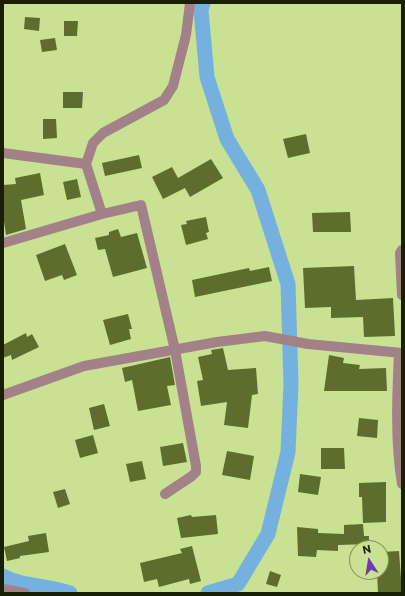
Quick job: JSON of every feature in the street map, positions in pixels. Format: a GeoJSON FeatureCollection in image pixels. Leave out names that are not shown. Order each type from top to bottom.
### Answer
{"type":"FeatureCollection","features":[{"type":"Feature","properties":{"kind":"street"},"geometry":{"type":"LineString","coordinates":[[102,214],[86,164],[93,143],[103,133],[164,100],[173,86],[175,79],[186,36],[190,3]]}},
{"type":"Feature","properties":{"kind":"street"},"geometry":{"type":"LineString","coordinates":[[3,153],[86,164]]}},
{"type":"Feature","properties":{"kind":"street"},"geometry":{"type":"LineString","coordinates":[[3,243],[102,214],[141,205],[175,350],[196,472],[165,494]]}},
{"type":"Feature","properties":{"kind":"street"},"geometry":{"type":"LineString","coordinates":[[402,250],[400,253],[402,295]]}},
{"type":"Feature","properties":{"kind":"street"},"geometry":{"type":"LineString","coordinates":[[3,395],[84,366],[217,342],[265,336],[308,344],[401,353],[397,405],[398,460],[402,484]]}},
{"type":"Feature","properties":{"kind":"street"},"geometry":{"type":"LineString","coordinates":[[3,588],[25,593]]}},
{"type":"Feature","properties":{"kind":"building"},"geometry":{"type":"Polygon","coordinates":[[[25,17],[40,18],[39,31],[24,29],[25,17]]]}},
{"type":"Feature","properties":{"kind":"building"},"geometry":{"type":"Polygon","coordinates":[[[64,21],[78,21],[77,36],[64,36],[64,21]]]}},
{"type":"Feature","properties":{"kind":"building"},"geometry":{"type":"Polygon","coordinates":[[[55,38],[57,50],[42,52],[40,40],[55,38]]]}},
{"type":"Feature","properties":{"kind":"building"},"geometry":{"type":"Polygon","coordinates":[[[63,92],[83,92],[82,108],[63,108],[63,92]]]}},
{"type":"Feature","properties":{"kind":"building"},"geometry":{"type":"Polygon","coordinates":[[[43,119],[56,119],[57,138],[43,139],[43,119]]]}},
{"type":"Feature","properties":{"kind":"building"},"geometry":{"type":"Polygon","coordinates":[[[306,134],[310,153],[288,158],[283,139],[306,134]]]}},
{"type":"Feature","properties":{"kind":"building"},"geometry":{"type":"Polygon","coordinates":[[[139,155],[142,168],[105,176],[102,163],[139,155]]]}},
{"type":"Feature","properties":{"kind":"building"},"geometry":{"type":"Polygon","coordinates":[[[211,159],[223,178],[190,197],[185,188],[163,199],[152,177],[172,167],[178,178],[211,159]]]}},
{"type":"Feature","properties":{"kind":"building"},"geometry":{"type":"Polygon","coordinates":[[[40,173],[44,195],[21,200],[26,229],[6,235],[3,215],[3,185],[16,184],[15,178],[40,173]]]}},
{"type":"Feature","properties":{"kind":"building"},"geometry":{"type":"Polygon","coordinates":[[[77,179],[81,197],[67,200],[63,182],[77,179]]]}},
{"type":"Feature","properties":{"kind":"building"},"geometry":{"type":"Polygon","coordinates":[[[350,212],[351,232],[313,232],[312,213],[350,212]]]}},
{"type":"Feature","properties":{"kind":"building"},"geometry":{"type":"Polygon","coordinates":[[[206,217],[209,232],[206,233],[208,239],[186,245],[181,225],[187,224],[186,221],[206,217]]]}},
{"type":"Feature","properties":{"kind":"building"},"geometry":{"type":"Polygon","coordinates":[[[118,229],[121,237],[137,233],[147,268],[113,277],[105,249],[98,250],[95,238],[109,235],[109,232],[118,229]]]}},
{"type":"Feature","properties":{"kind":"building"},"geometry":{"type":"Polygon","coordinates":[[[65,244],[77,275],[64,280],[62,275],[45,281],[36,255],[65,244]]]}},
{"type":"Feature","properties":{"kind":"building"},"geometry":{"type":"Polygon","coordinates":[[[354,266],[356,300],[393,298],[395,336],[364,337],[363,317],[331,318],[331,307],[305,308],[303,268],[354,266]]]}},
{"type":"Feature","properties":{"kind":"building"},"geometry":{"type":"Polygon","coordinates":[[[269,267],[272,281],[195,297],[192,280],[249,268],[250,271],[269,267]]]}},
{"type":"Feature","properties":{"kind":"building"},"geometry":{"type":"Polygon","coordinates":[[[128,314],[132,329],[129,329],[131,339],[110,345],[103,320],[128,314]]]}},
{"type":"Feature","properties":{"kind":"building"},"geometry":{"type":"Polygon","coordinates":[[[26,333],[27,337],[32,334],[39,347],[12,360],[11,355],[3,358],[3,345],[26,333]]]}},
{"type":"Feature","properties":{"kind":"building"},"geometry":{"type":"Polygon","coordinates":[[[223,348],[228,370],[256,368],[258,394],[252,395],[248,428],[224,425],[227,402],[201,406],[197,381],[203,380],[198,357],[212,354],[211,350],[223,348]]]}},
{"type":"Feature","properties":{"kind":"building"},"geometry":{"type":"Polygon","coordinates":[[[329,355],[344,358],[343,363],[360,365],[359,369],[386,368],[387,391],[324,391],[329,355]]]}},
{"type":"Feature","properties":{"kind":"building"},"geometry":{"type":"Polygon","coordinates":[[[170,357],[175,385],[167,386],[171,405],[138,411],[132,380],[125,382],[122,368],[170,357]]]}},
{"type":"Feature","properties":{"kind":"building"},"geometry":{"type":"Polygon","coordinates":[[[104,404],[110,426],[94,430],[89,408],[104,404]]]}},
{"type":"Feature","properties":{"kind":"building"},"geometry":{"type":"Polygon","coordinates":[[[359,418],[378,420],[377,438],[357,436],[359,418]]]}},
{"type":"Feature","properties":{"kind":"building"},"geometry":{"type":"Polygon","coordinates":[[[93,435],[98,453],[80,458],[75,440],[93,435]]]}},
{"type":"Feature","properties":{"kind":"building"},"geometry":{"type":"Polygon","coordinates":[[[183,443],[187,462],[163,466],[160,447],[183,443]]]}},
{"type":"Feature","properties":{"kind":"building"},"geometry":{"type":"Polygon","coordinates":[[[321,448],[344,448],[345,469],[321,469],[321,448]]]}},
{"type":"Feature","properties":{"kind":"building"},"geometry":{"type":"Polygon","coordinates":[[[227,451],[254,456],[250,480],[222,475],[227,451]]]}},
{"type":"Feature","properties":{"kind":"building"},"geometry":{"type":"Polygon","coordinates":[[[142,461],[146,479],[130,482],[126,464],[142,461]]]}},
{"type":"Feature","properties":{"kind":"building"},"geometry":{"type":"Polygon","coordinates":[[[300,474],[321,477],[318,495],[298,492],[300,474]]]}},
{"type":"Feature","properties":{"kind":"building"},"geometry":{"type":"Polygon","coordinates":[[[386,482],[386,522],[363,523],[362,497],[359,497],[359,483],[386,482]]]}},
{"type":"Feature","properties":{"kind":"building"},"geometry":{"type":"Polygon","coordinates":[[[65,489],[70,504],[58,508],[53,492],[65,489]]]}},
{"type":"Feature","properties":{"kind":"building"},"geometry":{"type":"Polygon","coordinates":[[[191,515],[192,517],[216,515],[218,534],[181,538],[177,518],[191,515]]]}},
{"type":"Feature","properties":{"kind":"building"},"geometry":{"type":"Polygon","coordinates":[[[363,524],[364,536],[369,536],[369,540],[349,540],[349,545],[338,545],[338,551],[317,550],[316,557],[298,556],[297,527],[318,529],[318,533],[344,534],[344,525],[363,524]]]}},
{"type":"Feature","properties":{"kind":"building"},"geometry":{"type":"Polygon","coordinates":[[[46,533],[49,552],[20,556],[20,558],[7,561],[4,547],[29,541],[28,536],[46,533]]]}},
{"type":"Feature","properties":{"kind":"building"},"geometry":{"type":"Polygon","coordinates":[[[192,546],[201,581],[190,584],[189,579],[159,587],[157,579],[144,582],[140,563],[182,553],[180,549],[192,546]]]}},
{"type":"Feature","properties":{"kind":"building"},"geometry":{"type":"Polygon","coordinates":[[[399,551],[402,593],[378,593],[377,580],[389,580],[389,552],[399,551]]]}},
{"type":"Feature","properties":{"kind":"building"},"geometry":{"type":"Polygon","coordinates":[[[270,571],[281,575],[277,587],[266,584],[270,571]]]}},
{"type":"Feature","properties":{"kind":"waterway"},"geometry":{"type":"LineString","coordinates":[[203,3],[201,10],[207,77],[227,139],[258,190],[288,284],[291,384],[288,452],[268,534],[238,584],[208,593]]}},
{"type":"Feature","properties":{"kind":"waterway"},"geometry":{"type":"LineString","coordinates":[[3,576],[11,580],[62,590],[70,593]]}}]}
